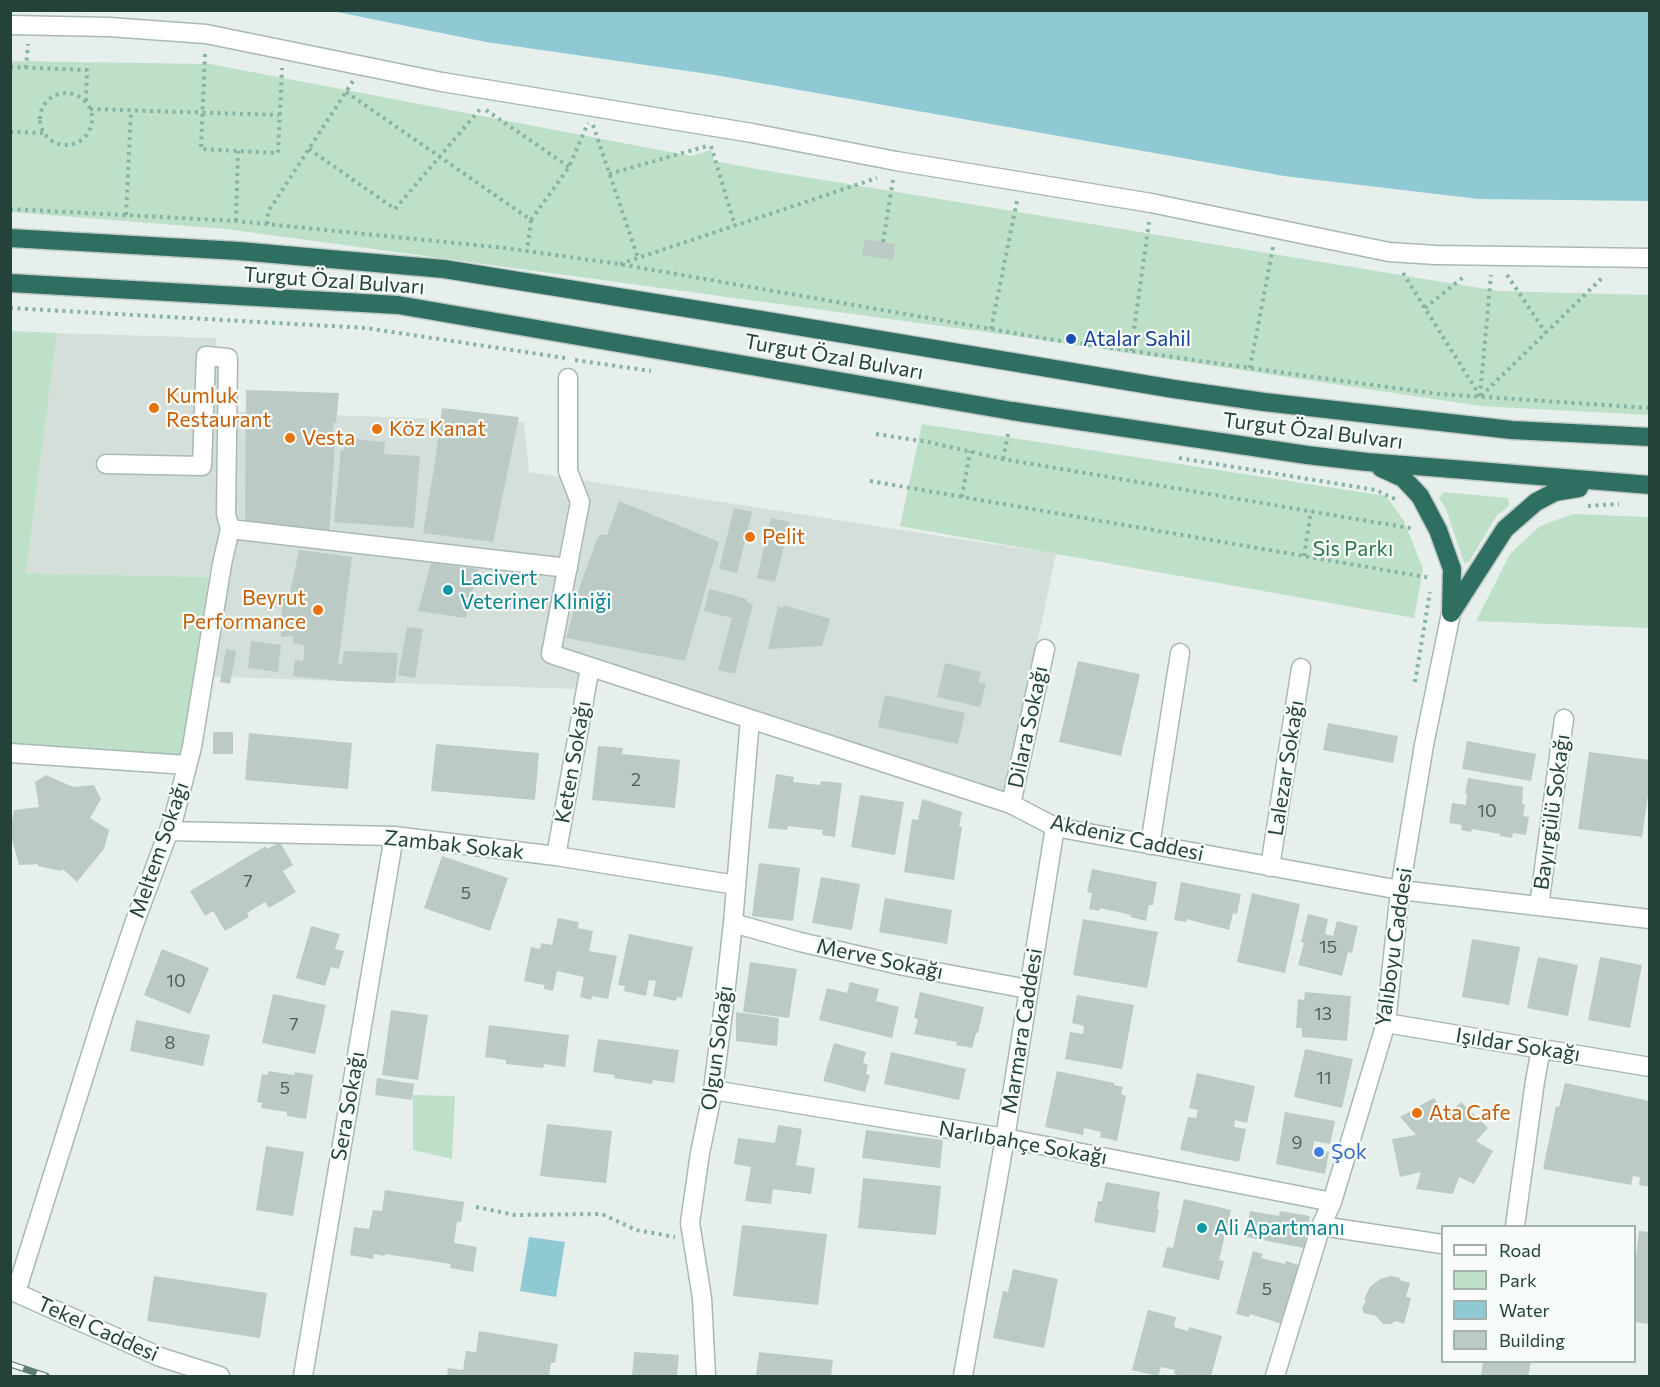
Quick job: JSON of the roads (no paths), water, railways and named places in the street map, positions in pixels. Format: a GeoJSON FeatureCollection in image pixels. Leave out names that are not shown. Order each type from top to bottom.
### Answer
{"type":"FeatureCollection","features":[{"type":"Feature","properties":{"kind":"highway","name":"Turgut Özal Bulvarı"},"geometry":{"type":"LineString","coordinates":[[10,238],[239,251],[444,269],[1264,402],[1512,430],[1650,437]]}},
{"type":"Feature","properties":{"kind":"highway","name":"Turgut Özal Bulvarı"},"geometry":{"type":"LineString","coordinates":[[10,283],[398,305],[1012,411],[1307,455],[1613,484],[1650,485]]}},
{"type":"Feature","properties":{"kind":"highway"},"geometry":{"type":"LineString","coordinates":[[1367,462],[1402,478],[1420,496],[1438,530],[1452,569],[1451,613]]}},
{"type":"Feature","properties":{"kind":"highway"},"geometry":{"type":"LineString","coordinates":[[1451,613],[1505,529],[1536,502],[1556,492],[1613,484]]}},
{"type":"Feature","properties":{"kind":"street"},"geometry":{"type":"LineString","coordinates":[[10,25],[109,27],[207,34],[495,91],[705,125],[896,161],[1151,203],[1389,252],[1650,258]]}},
{"type":"Feature","properties":{"kind":"street","name":"Meltem Sokağı"},"geometry":{"type":"LineString","coordinates":[[13,1291],[134,924],[169,831],[187,765],[230,529],[226,514],[228,358],[206,357],[202,466],[106,464]]}},
{"type":"Feature","properties":{"kind":"street"},"geometry":{"type":"LineString","coordinates":[[230,529],[568,568],[580,502],[568,471],[568,378]]}},
{"type":"Feature","properties":{"kind":"street","name":"Akdeniz Caddesi"},"geometry":{"type":"LineString","coordinates":[[568,568],[551,654],[1011,804],[1055,827],[1400,890],[1650,919]]}},
{"type":"Feature","properties":{"kind":"street","name":"Yalıboyu Caddesi"},"geometry":{"type":"LineString","coordinates":[[1275,1377],[1321,1226],[1332,1202],[1386,1023],[1400,890],[1424,745],[1451,613]]}},
{"type":"Feature","properties":{"kind":"street","name":"Dilara Sokağı"},"geometry":{"type":"LineString","coordinates":[[1011,804],[1045,649]]}},
{"type":"Feature","properties":{"kind":"street"},"geometry":{"type":"LineString","coordinates":[[1150,845],[1180,653]]}},
{"type":"Feature","properties":{"kind":"street","name":"Keten Sokağı"},"geometry":{"type":"LineString","coordinates":[[556,856],[590,667]]}},
{"type":"Feature","properties":{"kind":"street","name":"Lalezar Sokağı"},"geometry":{"type":"LineString","coordinates":[[1270,867],[1301,668]]}},
{"type":"Feature","properties":{"kind":"street","name":"Bayırgülü Sokağı"},"geometry":{"type":"LineString","coordinates":[[1539,906],[1564,718]]}},
{"type":"Feature","properties":{"kind":"street","name":"Olgun Sokağı"},"geometry":{"type":"LineString","coordinates":[[706,1377],[702,1298],[690,1223],[700,1153],[713,1090],[733,923],[750,719]]}},
{"type":"Feature","properties":{"kind":"street"},"geometry":{"type":"LineString","coordinates":[[10,753],[187,765]]}},
{"type":"Feature","properties":{"kind":"street","name":"Marmara Caddesi"},"geometry":{"type":"LineString","coordinates":[[963,1377],[1005,1138],[1055,827]]}},
{"type":"Feature","properties":{"kind":"street","name":"Zambak Sokak"},"geometry":{"type":"LineString","coordinates":[[169,831],[394,836],[556,856],[736,885]]}},
{"type":"Feature","properties":{"kind":"street","name":"Sera Sokağı"},"geometry":{"type":"LineString","coordinates":[[303,1377],[394,836]]}},
{"type":"Feature","properties":{"kind":"street","name":"Merve Sokağı"},"geometry":{"type":"LineString","coordinates":[[733,923],[800,942],[893,963],[1028,989]]}},
{"type":"Feature","properties":{"kind":"street","name":"Işıldar Sokağı"},"geometry":{"type":"LineString","coordinates":[[1386,1023],[1650,1067]]}},
{"type":"Feature","properties":{"kind":"street"},"geometry":{"type":"LineString","coordinates":[[1515,1225],[1541,1049]]}},
{"type":"Feature","properties":{"kind":"street","name":"Narlıbahçe Sokağı"},"geometry":{"type":"LineString","coordinates":[[713,1090],[1005,1138],[1332,1202]]}},
{"type":"Feature","properties":{"kind":"street"},"geometry":{"type":"LineString","coordinates":[[1321,1226],[1441,1244]]}},
{"type":"Feature","properties":{"kind":"street","name":"Tekel Caddesi"},"geometry":{"type":"LineString","coordinates":[[13,1291],[160,1357],[219,1377]]}},
{"type":"Feature","properties":{"kind":"water"},"geometry":{"type":"Polygon","coordinates":[[[332,11],[1649,11],[1649,201],[1479,199],[1284,176],[715,75],[486,42],[332,11]]]}},
{"type":"Feature","properties":{"kind":"water"},"geometry":{"type":"Polygon","coordinates":[[[529,1237],[565,1242],[556,1297],[520,1291],[529,1237]]]}},
{"type":"Feature","properties":{"kind":"railway"},"geometry":{"type":"LineString","coordinates":[[10,1364],[46,1376]]}},
{"type":"Feature","properties":{"kind":"place","name":"Atalar Sahil"},"geometry":{"type":"Point","coordinates":[1071,339]}},
{"type":"Feature","properties":{"kind":"place","name":"Kumluk Restaurant"},"geometry":{"type":"Point","coordinates":[154,408]}},
{"type":"Feature","properties":{"kind":"place","name":"Köz Kanat"},"geometry":{"type":"Point","coordinates":[377,429]}},
{"type":"Feature","properties":{"kind":"place","name":"Vesta"},"geometry":{"type":"Point","coordinates":[290,438]}},
{"type":"Feature","properties":{"kind":"place","name":"Pelit"},"geometry":{"type":"Point","coordinates":[750,537]}},
{"type":"Feature","properties":{"kind":"place","name":"Lacivert Veteriner Kliniği"},"geometry":{"type":"Point","coordinates":[448,590]}},
{"type":"Feature","properties":{"kind":"place","name":"Beyrut Performance"},"geometry":{"type":"Point","coordinates":[318,610]}},
{"type":"Feature","properties":{"kind":"place","name":"Ata Cafe"},"geometry":{"type":"Point","coordinates":[1417,1113]}},
{"type":"Feature","properties":{"kind":"place","name":"Şok"},"geometry":{"type":"Point","coordinates":[1319,1152]}},
{"type":"Feature","properties":{"kind":"place","name":"Ali Apartmanı"},"geometry":{"type":"Point","coordinates":[1202,1228]}},
{"type":"Feature","properties":{"kind":"park label","name":"Sis Parkı"},"geometry":{"type":"Point","coordinates":[1353,549]}}]}
